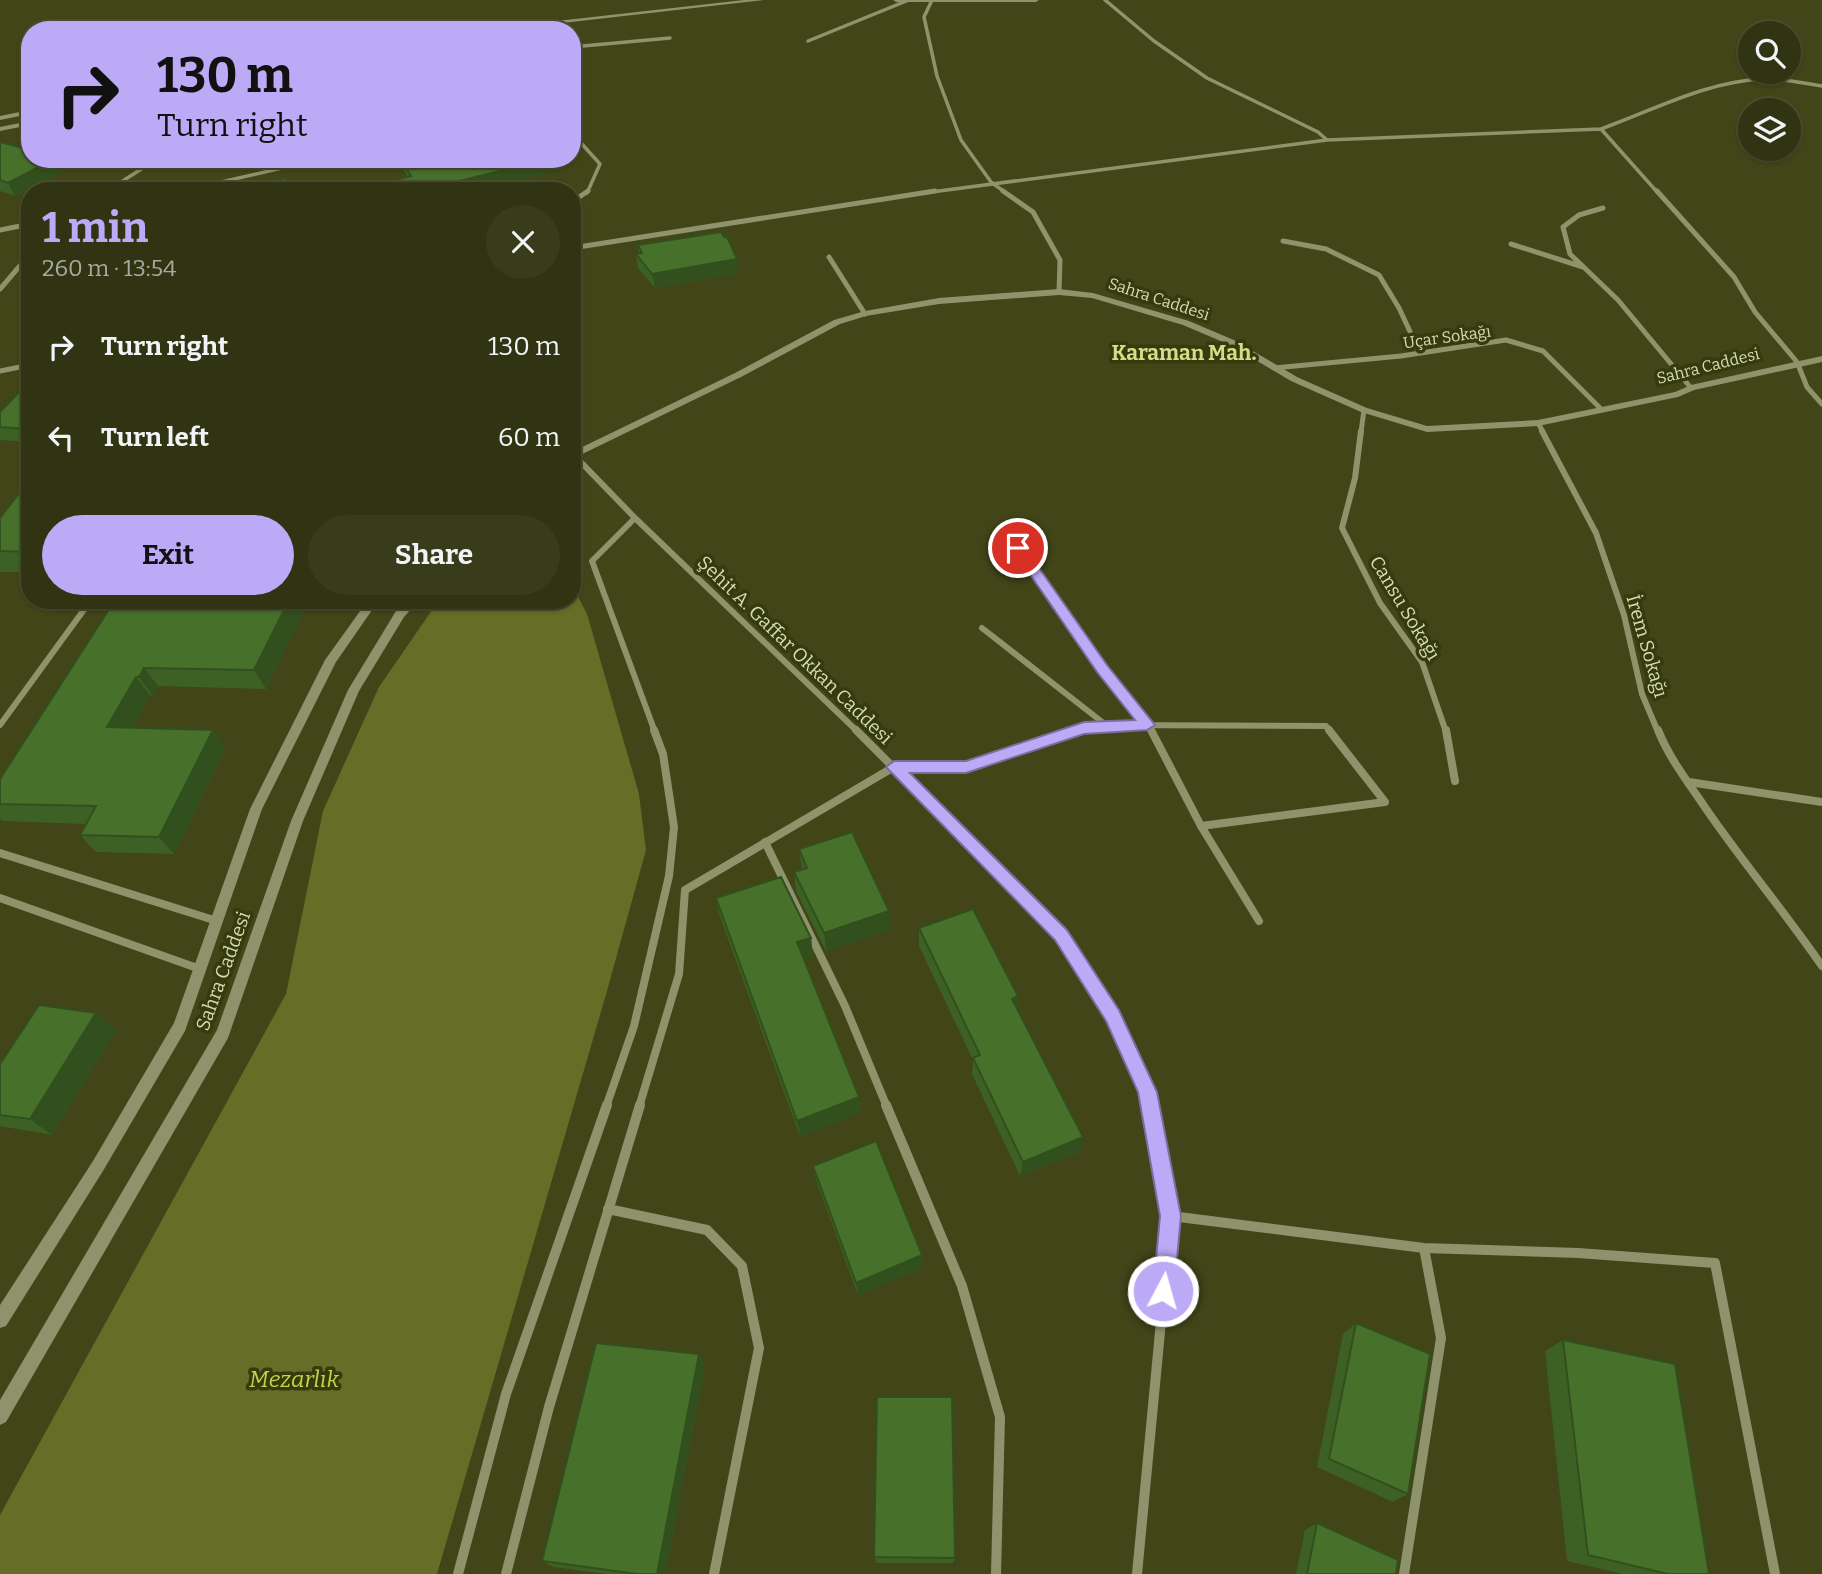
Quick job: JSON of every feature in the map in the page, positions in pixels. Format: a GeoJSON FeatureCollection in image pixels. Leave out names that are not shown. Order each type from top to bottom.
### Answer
{"type":"FeatureCollection","features":[{"type":"Feature","properties":{"kind":"street"},"geometry":{"type":"LineString","coordinates":[[565,21],[761,0]]}},
{"type":"Feature","properties":{"kind":"street"},"geometry":{"type":"LineString","coordinates":[[896,0],[1036,0]]}},
{"type":"Feature","properties":{"kind":"street"},"geometry":{"type":"LineString","coordinates":[[1105,0],[1144,33],[1206,77],[1245,99],[1318,132],[1327,140]]}},
{"type":"Feature","properties":{"kind":"street"},"geometry":{"type":"LineString","coordinates":[[808,41],[909,1]]}},
{"type":"Feature","properties":{"kind":"street"},"geometry":{"type":"LineString","coordinates":[[933,1],[924,17],[937,76],[961,140],[991,182],[1033,212],[1060,260],[1059,292]]}},
{"type":"Feature","properties":{"kind":"street"},"geometry":{"type":"LineString","coordinates":[[496,21],[546,14]]}},
{"type":"Feature","properties":{"kind":"street"},"geometry":{"type":"LineString","coordinates":[[581,46],[670,38]]}},
{"type":"Feature","properties":{"kind":"street"},"geometry":{"type":"LineString","coordinates":[[581,247],[991,182],[1327,140],[1601,129],[1642,116],[1708,88],[1762,79],[1822,86]]}},
{"type":"Feature","properties":{"kind":"street"},"geometry":{"type":"LineString","coordinates":[[0,118],[21,114]]}},
{"type":"Feature","properties":{"kind":"street"},"geometry":{"type":"LineString","coordinates":[[0,129],[21,125]]}},
{"type":"Feature","properties":{"kind":"street"},"geometry":{"type":"LineString","coordinates":[[1601,129],[1734,277],[1755,312],[1797,362],[1807,387],[1822,404]]}},
{"type":"Feature","properties":{"kind":"street"},"geometry":{"type":"LineString","coordinates":[[581,142],[600,164],[588,192],[581,196]]}},
{"type":"Feature","properties":{"kind":"street"},"geometry":{"type":"LineString","coordinates":[[121,182],[143,168]]}},
{"type":"Feature","properties":{"kind":"street"},"geometry":{"type":"LineString","coordinates":[[221,182],[282,168]]}},
{"type":"Feature","properties":{"kind":"street"},"geometry":{"type":"LineString","coordinates":[[1603,208],[1579,215],[1563,227],[1570,254],[1618,300],[1691,388]]}},
{"type":"Feature","properties":{"kind":"street"},"geometry":{"type":"LineString","coordinates":[[0,230],[21,226]]}},
{"type":"Feature","properties":{"kind":"street"},"geometry":{"type":"LineString","coordinates":[[1283,241],[1326,249],[1379,275],[1399,308],[1420,353]]}},
{"type":"Feature","properties":{"kind":"street"},"geometry":{"type":"LineString","coordinates":[[1511,244],[1587,268]]}},
{"type":"Feature","properties":{"kind":"street"},"geometry":{"type":"LineString","coordinates":[[829,257],[865,314]]}},
{"type":"Feature","properties":{"kind":"street"},"geometry":{"type":"LineString","coordinates":[[0,289],[21,264]]}},
{"type":"Feature","properties":{"kind":"street","name":"Sahra Caddesi"},"geometry":{"type":"LineString","coordinates":[[581,452],[837,323],[865,314],[939,301],[1059,292],[1093,296],[1185,323],[1233,343],[1294,379],[1364,410],[1427,429],[1538,423],[1600,408],[1678,394],[1691,388],[1797,362],[1822,359]]}},
{"type":"Feature","properties":{"kind":"street","name":"Uçar Sokağı"},"geometry":{"type":"LineString","coordinates":[[1274,368],[1420,353],[1506,340],[1543,351],[1600,408]]}},
{"type":"Feature","properties":{"kind":"street"},"geometry":{"type":"LineString","coordinates":[[0,371],[21,367]]}},
{"type":"Feature","properties":{"kind":"street","name":"Cansu Sokağı"},"geometry":{"type":"LineString","coordinates":[[1364,410],[1355,478],[1342,528],[1380,603],[1422,662],[1446,730],[1455,781]]}},
{"type":"Feature","properties":{"kind":"street","name":"İrem Sokağı"},"geometry":{"type":"LineString","coordinates":[[1538,423],[1596,533],[1624,615],[1642,694],[1666,750],[1734,851],[1784,911],[1822,966]]}},
{"type":"Feature","properties":{"kind":"street","name":"Şehit A. Gaffar Okkan Caddesi"},"geometry":{"type":"LineString","coordinates":[[581,464],[894,767],[1061,935],[1112,1016],[1148,1092],[1171,1216],[1138,1574]]}},
{"type":"Feature","properties":{"kind":"street"},"geometry":{"type":"LineString","coordinates":[[458,1574],[506,1394],[634,1026],[669,876],[674,827],[663,754],[592,561],[635,519]]}},
{"type":"Feature","properties":{"kind":"street"},"geometry":{"type":"LineString","coordinates":[[1018,548],[1102,668],[1147,725],[1201,826],[1259,921]]}},
{"type":"Feature","properties":{"kind":"street"},"geometry":{"type":"LineString","coordinates":[[0,725],[84,609]]}},
{"type":"Feature","properties":{"kind":"street","name":"Sahra Caddesi"},"geometry":{"type":"LineString","coordinates":[[0,1320],[97,1166],[180,1026],[256,808],[331,660],[368,609]]}},
{"type":"Feature","properties":{"kind":"street","name":"Sahra Caddesi"},"geometry":{"type":"LineString","coordinates":[[0,1416],[223,1033],[297,821],[354,690],[405,609]]}},
{"type":"Feature","properties":{"kind":"street"},"geometry":{"type":"LineString","coordinates":[[982,628],[1106,725]]}},
{"type":"Feature","properties":{"kind":"street"},"geometry":{"type":"LineString","coordinates":[[506,1574],[549,1408],[679,974],[685,890],[894,767],[966,767],[1084,728],[1106,725],[1326,726],[1385,802],[1201,826]]}},
{"type":"Feature","properties":{"kind":"street"},"geometry":{"type":"LineString","coordinates":[[1689,782],[1822,802]]}},
{"type":"Feature","properties":{"kind":"street"},"geometry":{"type":"LineString","coordinates":[[765,842],[845,1006],[962,1286],[1000,1417],[996,1574]]}},
{"type":"Feature","properties":{"kind":"street"},"geometry":{"type":"LineString","coordinates":[[0,853],[217,921]]}},
{"type":"Feature","properties":{"kind":"street"},"geometry":{"type":"LineString","coordinates":[[0,898],[200,970]]}},
{"type":"Feature","properties":{"kind":"street"},"geometry":{"type":"LineString","coordinates":[[608,1209],[707,1230],[742,1266],[759,1348],[714,1574]]}},
{"type":"Feature","properties":{"kind":"street"},"geometry":{"type":"LineString","coordinates":[[1171,1216],[1424,1248],[1578,1252],[1716,1263],[1775,1574]]}},
{"type":"Feature","properties":{"kind":"street"},"geometry":{"type":"LineString","coordinates":[[1404,1574],[1441,1338],[1424,1248]]}},
{"type":"Feature","properties":{"kind":"green space","name":"Mezarlık"},"geometry":{"type":"Polygon","coordinates":[[[581,602],[587,614],[639,794],[646,850],[437,1574],[0,1574],[0,1515],[286,994],[323,811],[379,687],[433,609],[581,609],[581,602]]]}},
{"type":"Feature","properties":{"kind":"building"},"geometry":{"type":"Polygon","coordinates":[[[0,142],[21,148],[21,168],[37,168],[8,183],[0,180],[0,142]]]}},
{"type":"Feature","properties":{"kind":"building"},"geometry":{"type":"Polygon","coordinates":[[[406,168],[511,168],[456,182],[386,182],[411,176],[406,168]]]}},
{"type":"Feature","properties":{"kind":"building"},"geometry":{"type":"Polygon","coordinates":[[[286,178],[288,182],[269,182],[286,178]]]}},
{"type":"Feature","properties":{"kind":"building"},"geometry":{"type":"Polygon","coordinates":[[[721,232],[727,237],[737,259],[652,274],[636,254],[642,253],[638,245],[721,232]]]}},
{"type":"Feature","properties":{"kind":"building"},"geometry":{"type":"Polygon","coordinates":[[[21,390],[21,429],[0,427],[0,412],[21,390]]]}},
{"type":"Feature","properties":{"kind":"building"},"geometry":{"type":"Polygon","coordinates":[[[21,491],[21,552],[0,551],[0,518],[21,491]]]}},
{"type":"Feature","properties":{"kind":"building"},"geometry":{"type":"Polygon","coordinates":[[[109,609],[284,609],[254,670],[144,668],[107,727],[213,730],[159,837],[80,835],[96,806],[0,804],[0,779],[109,609]]]}},
{"type":"Feature","properties":{"kind":"building"},"geometry":{"type":"Polygon","coordinates":[[[852,832],[889,911],[824,933],[794,872],[807,868],[799,849],[852,832]]]}},
{"type":"Feature","properties":{"kind":"building"},"geometry":{"type":"Polygon","coordinates":[[[781,877],[811,938],[797,942],[859,1097],[797,1121],[716,898],[781,877]]]}},
{"type":"Feature","properties":{"kind":"building"},"geometry":{"type":"Polygon","coordinates":[[[973,909],[1018,996],[1012,999],[1083,1137],[1023,1162],[973,1058],[980,1055],[919,928],[973,909]]]}},
{"type":"Feature","properties":{"kind":"building"},"geometry":{"type":"Polygon","coordinates":[[[39,1005],[96,1013],[30,1119],[0,1115],[0,1064],[39,1005]]]}},
{"type":"Feature","properties":{"kind":"building"},"geometry":{"type":"Polygon","coordinates":[[[876,1141],[922,1255],[856,1283],[813,1166],[876,1141]]]}},
{"type":"Feature","properties":{"kind":"building"},"geometry":{"type":"Polygon","coordinates":[[[1356,1323],[1430,1354],[1408,1494],[1329,1459],[1356,1323]]]}},
{"type":"Feature","properties":{"kind":"building"},"geometry":{"type":"Polygon","coordinates":[[[1563,1340],[1675,1364],[1709,1574],[1668,1574],[1588,1555],[1563,1340]]]}},
{"type":"Feature","properties":{"kind":"building"},"geometry":{"type":"Polygon","coordinates":[[[596,1343],[699,1354],[657,1574],[637,1574],[542,1561],[596,1343]]]}},
{"type":"Feature","properties":{"kind":"building"},"geometry":{"type":"Polygon","coordinates":[[[877,1397],[952,1397],[955,1558],[874,1557],[877,1397]]]}},
{"type":"Feature","properties":{"kind":"building"},"geometry":{"type":"Polygon","coordinates":[[[1317,1523],[1398,1560],[1396,1574],[1307,1574],[1317,1523]]]}},
{"type":"Feature","properties":{"kind":"district","name":"Karaman Mah."},"geometry":{"type":"Point","coordinates":[1184,353]}},
{"type":"Feature","properties":{"kind":"route"},"geometry":{"type":"LineString","coordinates":[[1018,548],[1102,668],[1147,725],[1084,728],[966,767],[894,767],[1061,935],[1112,1016],[1148,1092],[1171,1216],[1163,1291]]}}]}
